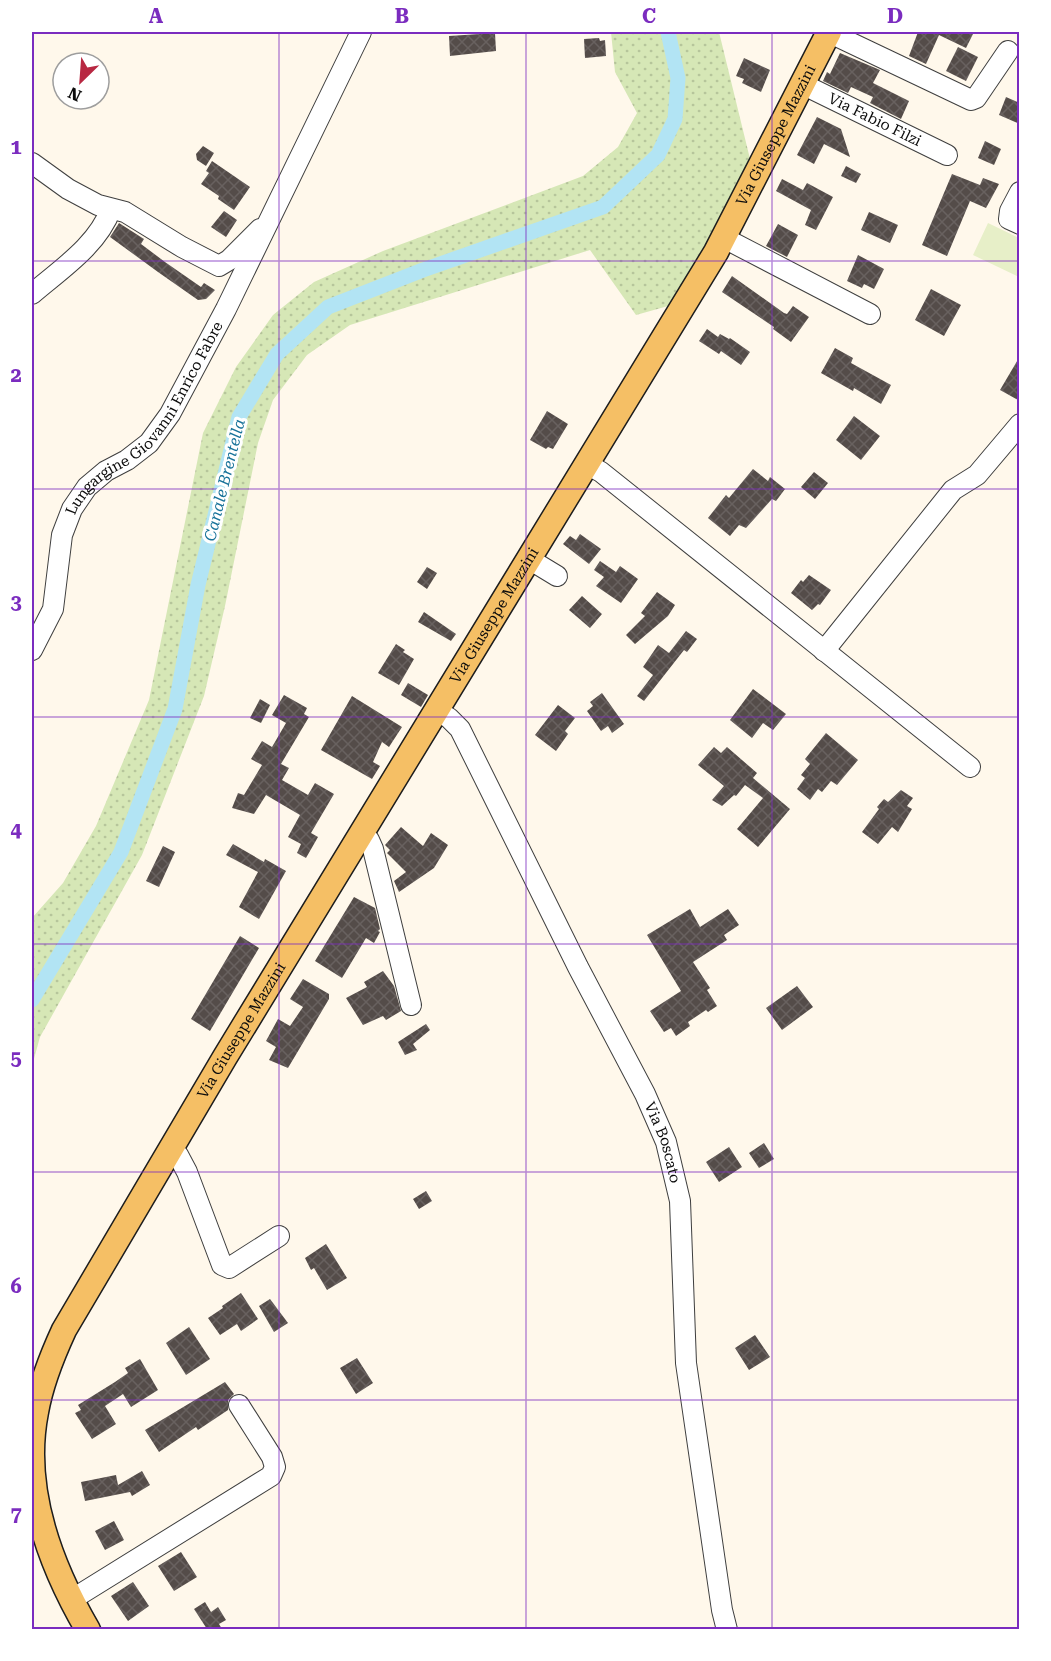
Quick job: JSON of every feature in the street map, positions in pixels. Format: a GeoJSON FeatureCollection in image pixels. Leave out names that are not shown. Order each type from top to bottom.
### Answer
{"type":"FeatureCollection","features":[{"type":"Feature","properties":{"kind":"main road","name":"Via Giuseppe Mazzini"},"geometry":{"type":"LineString","coordinates":[[88,1629],[52,1561],[37,1503],[33,1463],[35,1414],[49,1366],[64,1330],[360,834],[724,238],[829,32]]}},
{"type":"Feature","properties":{"kind":"street","name":"Lungargine Giovanni Enrico Fabre"},"geometry":{"type":"LineString","coordinates":[[32,650],[49,621],[55,597],[62,535],[72,509],[87,487],[105,471],[128,460],[149,443],[165,421],[212,336],[361,32]]}},
{"type":"Feature","properties":{"kind":"street","name":"Via Giuseppe Mazzini"},"geometry":{"type":"LineString","coordinates":[[829,32],[972,100],[976,98],[1008,51]]}},
{"type":"Feature","properties":{"kind":"street","name":"Via Fabio Filzi"},"geometry":{"type":"LineString","coordinates":[[802,84],[947,155]]}},
{"type":"Feature","properties":{"kind":"street","name":"Lungargine Giovanni Enrico Fabre"},"geometry":{"type":"LineString","coordinates":[[32,163],[68,189],[98,205],[125,212],[182,247],[219,266],[230,260],[251,237],[267,225]]}},
{"type":"Feature","properties":{"kind":"street"},"geometry":{"type":"LineString","coordinates":[[1020,192],[1010,211],[1009,219],[1020,224]]}},
{"type":"Feature","properties":{"kind":"street"},"geometry":{"type":"LineString","coordinates":[[32,294],[89,245],[105,224],[111,209]]}},
{"type":"Feature","properties":{"kind":"street"},"geometry":{"type":"LineString","coordinates":[[724,238],[870,314]]}},
{"type":"Feature","properties":{"kind":"street"},"geometry":{"type":"LineString","coordinates":[[824,651],[953,490],[977,475],[1020,424]]}},
{"type":"Feature","properties":{"kind":"street"},"geometry":{"type":"LineString","coordinates":[[587,464],[595,468],[970,767]]}},
{"type":"Feature","properties":{"kind":"street"},"geometry":{"type":"LineString","coordinates":[[529,559],[557,576]]}},
{"type":"Feature","properties":{"kind":"street","name":"Via Boscato"},"geometry":{"type":"LineString","coordinates":[[436,710],[460,729],[578,968],[645,1094],[666,1142],[680,1201],[686,1363],[720,1598],[727,1629]]}},
{"type":"Feature","properties":{"kind":"street"},"geometry":{"type":"LineString","coordinates":[[360,834],[369,840],[373,849],[411,1005]]}},
{"type":"Feature","properties":{"kind":"street"},"geometry":{"type":"LineString","coordinates":[[170,1150],[178,1155],[187,1172],[222,1265],[229,1268],[279,1236]]}},
{"type":"Feature","properties":{"kind":"street"},"geometry":{"type":"LineString","coordinates":[[71,1600],[271,1476],[275,1467],[272,1457],[238,1404]]}},
{"type":"Feature","properties":{"kind":"green space"},"geometry":{"type":"Polygon","coordinates":[[[611,32],[719,32],[751,163],[714,232],[668,306],[636,315],[590,250],[350,325],[307,355],[273,400],[258,443],[204,696],[142,855],[40,1037],[32,1066],[32,918],[63,883],[96,826],[149,700],[203,433],[236,367],[273,315],[314,282],[383,251],[583,176],[618,147],[637,113],[615,72],[611,32]]]}},
{"type":"Feature","properties":{"kind":"green space"},"geometry":{"type":"Polygon","coordinates":[[[988,223],[1019,238],[1019,277],[973,255],[988,223]]]}},
{"type":"Feature","properties":{"kind":"building"},"geometry":{"type":"Polygon","coordinates":[[[918,32],[974,32],[966,48],[939,35],[926,64],[909,56],[918,32]]]}},
{"type":"Feature","properties":{"kind":"building"},"geometry":{"type":"Polygon","coordinates":[[[495,33],[496,51],[450,56],[449,36],[495,33]]]}},
{"type":"Feature","properties":{"kind":"building"},"geometry":{"type":"Polygon","coordinates":[[[599,38],[600,41],[605,40],[606,56],[585,58],[584,39],[599,38]]]}},
{"type":"Feature","properties":{"kind":"building"},"geometry":{"type":"Polygon","coordinates":[[[958,47],[978,57],[966,81],[946,71],[958,47]]]}},
{"type":"Feature","properties":{"kind":"building"},"geometry":{"type":"Polygon","coordinates":[[[840,53],[880,70],[873,83],[909,101],[901,119],[870,103],[873,97],[851,87],[848,93],[823,81],[827,72],[830,74],[840,53]]]}},
{"type":"Feature","properties":{"kind":"building"},"geometry":{"type":"Polygon","coordinates":[[[744,58],[770,70],[761,92],[742,83],[744,79],[736,76],[744,58]]]}},
{"type":"Feature","properties":{"kind":"building"},"geometry":{"type":"Polygon","coordinates":[[[1006,97],[1020,103],[1020,124],[999,115],[1006,97]]]}},
{"type":"Feature","properties":{"kind":"building"},"geometry":{"type":"Polygon","coordinates":[[[817,117],[841,129],[850,157],[824,144],[814,164],[797,155],[817,117]]]}},
{"type":"Feature","properties":{"kind":"building"},"geometry":{"type":"Polygon","coordinates":[[[985,141],[1001,149],[994,165],[978,158],[985,141]]]}},
{"type":"Feature","properties":{"kind":"building"},"geometry":{"type":"Polygon","coordinates":[[[203,146],[214,153],[206,166],[197,160],[196,154],[203,146]]]}},
{"type":"Feature","properties":{"kind":"building"},"geometry":{"type":"Polygon","coordinates":[[[212,161],[250,187],[234,210],[201,184],[209,173],[206,171],[212,161]]]}},
{"type":"Feature","properties":{"kind":"building"},"geometry":{"type":"Polygon","coordinates":[[[846,166],[861,174],[856,183],[841,176],[846,166]]]}},
{"type":"Feature","properties":{"kind":"building"},"geometry":{"type":"Polygon","coordinates":[[[952,174],[980,185],[983,178],[999,184],[986,208],[970,201],[947,256],[922,245],[952,174]]]}},
{"type":"Feature","properties":{"kind":"building"},"geometry":{"type":"Polygon","coordinates":[[[782,179],[803,190],[807,183],[833,197],[816,230],[805,225],[811,210],[776,191],[782,179]]]}},
{"type":"Feature","properties":{"kind":"building"},"geometry":{"type":"Polygon","coordinates":[[[224,211],[237,220],[226,237],[211,227],[224,211]]]}},
{"type":"Feature","properties":{"kind":"building"},"geometry":{"type":"Polygon","coordinates":[[[869,212],[898,225],[890,243],[861,230],[869,212]]]}},
{"type":"Feature","properties":{"kind":"building"},"geometry":{"type":"Polygon","coordinates":[[[119,223],[144,239],[141,244],[165,262],[201,287],[204,283],[215,290],[206,299],[198,300],[110,237],[119,223]]]}},
{"type":"Feature","properties":{"kind":"building"},"geometry":{"type":"Polygon","coordinates":[[[778,224],[798,235],[787,257],[766,246],[778,224]]]}},
{"type":"Feature","properties":{"kind":"building"},"geometry":{"type":"Polygon","coordinates":[[[858,255],[884,269],[874,289],[864,284],[862,288],[847,281],[858,255]]]}},
{"type":"Feature","properties":{"kind":"building"},"geometry":{"type":"Polygon","coordinates":[[[732,276],[784,313],[787,314],[793,306],[809,317],[791,342],[773,329],[774,327],[722,292],[732,276]]]}},
{"type":"Feature","properties":{"kind":"building"},"geometry":{"type":"Polygon","coordinates":[[[931,289],[961,305],[944,336],[915,320],[931,289]]]}},
{"type":"Feature","properties":{"kind":"building"},"geometry":{"type":"Polygon","coordinates":[[[707,329],[718,337],[720,334],[730,338],[750,352],[741,365],[721,351],[719,354],[699,341],[707,329]]]}},
{"type":"Feature","properties":{"kind":"building"},"geometry":{"type":"Polygon","coordinates":[[[835,348],[853,358],[851,363],[891,385],[881,404],[854,388],[853,391],[821,373],[835,348]]]}},
{"type":"Feature","properties":{"kind":"building"},"geometry":{"type":"Polygon","coordinates":[[[1020,356],[1020,401],[1000,390],[1020,356]]]}},
{"type":"Feature","properties":{"kind":"building"},"geometry":{"type":"Polygon","coordinates":[[[547,411],[568,424],[553,449],[548,447],[546,449],[530,440],[547,411]]]}},
{"type":"Feature","properties":{"kind":"building"},"geometry":{"type":"Polygon","coordinates":[[[854,416],[880,436],[861,460],[836,440],[854,416]]]}},
{"type":"Feature","properties":{"kind":"building"},"geometry":{"type":"Polygon","coordinates":[[[753,469],[768,481],[770,477],[785,489],[776,501],[772,499],[746,528],[739,525],[730,536],[708,518],[726,495],[729,498],[753,469]]]}},
{"type":"Feature","properties":{"kind":"building"},"geometry":{"type":"Polygon","coordinates":[[[814,472],[828,483],[815,499],[801,487],[814,472]]]}},
{"type":"Feature","properties":{"kind":"building"},"geometry":{"type":"Polygon","coordinates":[[[580,534],[601,549],[589,564],[563,544],[570,536],[576,540],[580,534]]]}},
{"type":"Feature","properties":{"kind":"building"},"geometry":{"type":"Polygon","coordinates":[[[600,561],[616,572],[620,566],[638,579],[621,603],[596,586],[604,577],[594,570],[600,561]]]}},
{"type":"Feature","properties":{"kind":"building"},"geometry":{"type":"Polygon","coordinates":[[[427,567],[437,573],[427,589],[417,582],[427,567]]]}},
{"type":"Feature","properties":{"kind":"building"},"geometry":{"type":"Polygon","coordinates":[[[809,575],[831,590],[820,605],[818,604],[812,610],[791,593],[801,580],[803,582],[809,575]]]}},
{"type":"Feature","properties":{"kind":"building"},"geometry":{"type":"Polygon","coordinates":[[[657,592],[675,605],[668,616],[635,644],[626,635],[645,616],[641,613],[657,592]]]}},
{"type":"Feature","properties":{"kind":"building"},"geometry":{"type":"Polygon","coordinates":[[[582,596],[602,614],[590,628],[569,610],[582,596]]]}},
{"type":"Feature","properties":{"kind":"building"},"geometry":{"type":"Polygon","coordinates":[[[424,612],[456,634],[451,641],[418,622],[424,612]]]}},
{"type":"Feature","properties":{"kind":"building"},"geometry":{"type":"Polygon","coordinates":[[[686,631],[697,639],[687,652],[684,650],[644,701],[637,696],[653,675],[643,667],[658,645],[669,653],[686,631]]]}},
{"type":"Feature","properties":{"kind":"building"},"geometry":{"type":"Polygon","coordinates":[[[396,644],[414,659],[399,685],[378,673],[396,644]]]}},
{"type":"Feature","properties":{"kind":"building"},"geometry":{"type":"Polygon","coordinates":[[[408,683],[428,695],[421,707],[401,695],[408,683]]]}},
{"type":"Feature","properties":{"kind":"building"},"geometry":{"type":"Polygon","coordinates":[[[753,689],[786,714],[773,730],[763,723],[752,738],[730,720],[753,689]]]}},
{"type":"Feature","properties":{"kind":"building"},"geometry":{"type":"Polygon","coordinates":[[[602,693],[624,724],[612,733],[608,726],[601,731],[587,711],[593,706],[590,702],[602,693]]]}},
{"type":"Feature","properties":{"kind":"building"},"geometry":{"type":"Polygon","coordinates":[[[284,695],[307,708],[304,714],[309,717],[281,764],[289,768],[282,780],[308,795],[315,783],[334,794],[311,833],[318,837],[306,858],[297,853],[301,844],[288,837],[300,815],[266,795],[254,814],[232,808],[238,793],[244,795],[262,765],[251,759],[262,741],[272,747],[286,723],[272,715],[284,695]]]}},
{"type":"Feature","properties":{"kind":"building"},"geometry":{"type":"Polygon","coordinates":[[[352,696],[402,727],[389,747],[382,742],[373,762],[380,766],[372,779],[321,750],[352,696]]]}},
{"type":"Feature","properties":{"kind":"building"},"geometry":{"type":"Polygon","coordinates":[[[260,699],[270,705],[261,723],[250,718],[260,699]]]}},
{"type":"Feature","properties":{"kind":"building"},"geometry":{"type":"Polygon","coordinates":[[[558,705],[575,718],[565,731],[568,734],[556,751],[535,735],[558,705]]]}},
{"type":"Feature","properties":{"kind":"building"},"geometry":{"type":"Polygon","coordinates":[[[826,733],[858,760],[837,785],[831,781],[822,792],[818,789],[810,800],[797,789],[805,778],[801,775],[810,764],[805,759],[826,733]]]}},
{"type":"Feature","properties":{"kind":"building"},"geometry":{"type":"Polygon","coordinates":[[[714,747],[721,753],[727,747],[757,773],[753,778],[790,809],[758,847],[737,829],[763,798],[745,785],[736,796],[734,795],[722,806],[712,800],[724,786],[698,765],[714,747]]]}},
{"type":"Feature","properties":{"kind":"building"},"geometry":{"type":"Polygon","coordinates":[[[901,790],[913,798],[907,806],[912,809],[898,832],[892,827],[878,844],[862,832],[884,799],[888,802],[901,790]]]}},
{"type":"Feature","properties":{"kind":"building"},"geometry":{"type":"Polygon","coordinates":[[[401,827],[423,846],[431,833],[448,845],[434,868],[399,892],[394,881],[406,872],[387,853],[390,850],[385,845],[401,827]]]}},
{"type":"Feature","properties":{"kind":"building"},"geometry":{"type":"Polygon","coordinates":[[[233,844],[264,862],[265,859],[286,871],[259,919],[239,907],[258,872],[226,855],[233,844]]]}},
{"type":"Feature","properties":{"kind":"building"},"geometry":{"type":"Polygon","coordinates":[[[163,846],[175,852],[159,887],[146,881],[163,846]]]}},
{"type":"Feature","properties":{"kind":"building"},"geometry":{"type":"Polygon","coordinates":[[[354,897],[375,908],[380,932],[374,943],[366,938],[342,978],[315,961],[354,897]]]}},
{"type":"Feature","properties":{"kind":"building"},"geometry":{"type":"Polygon","coordinates":[[[690,909],[700,927],[728,909],[739,925],[724,935],[727,940],[693,962],[710,988],[707,990],[717,1006],[708,1012],[706,1010],[688,1022],[690,1026],[676,1036],[671,1028],[664,1032],[650,1011],[681,991],[647,935],[690,909]]]}},
{"type":"Feature","properties":{"kind":"building"},"geometry":{"type":"Polygon","coordinates":[[[240,936],[259,948],[210,1031],[191,1019],[240,936]]]}},
{"type":"Feature","properties":{"kind":"building"},"geometry":{"type":"Polygon","coordinates":[[[383,971],[394,986],[401,1011],[386,1020],[383,1016],[363,1025],[346,998],[367,987],[364,982],[383,971]]]}},
{"type":"Feature","properties":{"kind":"building"},"geometry":{"type":"Polygon","coordinates":[[[303,979],[329,994],[329,999],[288,1068],[269,1060],[276,1047],[266,1041],[278,1019],[290,1026],[303,1007],[290,999],[303,979]]]}},
{"type":"Feature","properties":{"kind":"building"},"geometry":{"type":"Polygon","coordinates":[[[797,986],[813,1007],[782,1030],[766,1008],[797,986]]]}},
{"type":"Feature","properties":{"kind":"building"},"geometry":{"type":"Polygon","coordinates":[[[426,1024],[430,1030],[413,1044],[417,1050],[405,1055],[398,1042],[426,1024]]]}},
{"type":"Feature","properties":{"kind":"building"},"geometry":{"type":"Polygon","coordinates":[[[764,1143],[774,1159],[759,1168],[749,1153],[764,1143]]]}},
{"type":"Feature","properties":{"kind":"building"},"geometry":{"type":"Polygon","coordinates":[[[729,1147],[742,1167],[719,1182],[706,1162],[729,1147]]]}},
{"type":"Feature","properties":{"kind":"building"},"geometry":{"type":"Polygon","coordinates":[[[426,1191],[432,1201],[419,1209],[413,1199],[426,1191]]]}},
{"type":"Feature","properties":{"kind":"building"},"geometry":{"type":"Polygon","coordinates":[[[326,1244],[347,1278],[327,1290],[314,1268],[311,1270],[305,1258],[326,1244]]]}},
{"type":"Feature","properties":{"kind":"building"},"geometry":{"type":"Polygon","coordinates":[[[241,1293],[258,1319],[241,1331],[237,1324],[220,1335],[208,1318],[241,1293]]]}},
{"type":"Feature","properties":{"kind":"building"},"geometry":{"type":"Polygon","coordinates":[[[270,1299],[288,1323],[274,1332],[259,1306],[270,1299]]]}},
{"type":"Feature","properties":{"kind":"building"},"geometry":{"type":"Polygon","coordinates":[[[189,1327],[210,1359],[186,1375],[166,1343],[189,1327]]]}},
{"type":"Feature","properties":{"kind":"building"},"geometry":{"type":"Polygon","coordinates":[[[755,1335],[770,1357],[749,1370],[735,1348],[755,1335]]]}},
{"type":"Feature","properties":{"kind":"building"},"geometry":{"type":"Polygon","coordinates":[[[357,1358],[373,1383],[356,1394],[340,1368],[357,1358]]]}},
{"type":"Feature","properties":{"kind":"building"},"geometry":{"type":"Polygon","coordinates":[[[140,1359],[158,1390],[131,1407],[123,1394],[105,1406],[116,1424],[92,1439],[75,1413],[81,1410],[78,1405],[128,1373],[125,1368],[140,1359]]]}},
{"type":"Feature","properties":{"kind":"building"},"geometry":{"type":"Polygon","coordinates":[[[225,1382],[234,1394],[228,1400],[228,1410],[198,1430],[196,1427],[159,1452],[145,1430],[225,1382]]]}},
{"type":"Feature","properties":{"kind":"building"},"geometry":{"type":"Polygon","coordinates":[[[142,1471],[150,1485],[132,1496],[130,1492],[85,1501],[81,1482],[116,1475],[118,1485],[142,1471]]]}},
{"type":"Feature","properties":{"kind":"building"},"geometry":{"type":"Polygon","coordinates":[[[114,1521],[124,1540],[105,1550],[95,1531],[114,1521]]]}},
{"type":"Feature","properties":{"kind":"building"},"geometry":{"type":"Polygon","coordinates":[[[181,1552],[197,1577],[174,1591],[158,1566],[181,1552]]]}},
{"type":"Feature","properties":{"kind":"building"},"geometry":{"type":"Polygon","coordinates":[[[133,1582],[149,1606],[128,1621],[111,1596],[133,1582]]]}},
{"type":"Feature","properties":{"kind":"building"},"geometry":{"type":"Polygon","coordinates":[[[205,1602],[211,1612],[218,1607],[226,1620],[219,1624],[222,1629],[207,1629],[194,1609],[205,1602]]]}},
{"type":"Feature","properties":{"kind":"waterway","name":"Canale Brentella"},"geometry":{"type":"LineString","coordinates":[[32,1000],[121,852],[175,709],[198,585],[239,417],[277,354],[328,307],[423,270],[603,207],[658,155],[675,119],[678,78],[668,32]]}}]}
